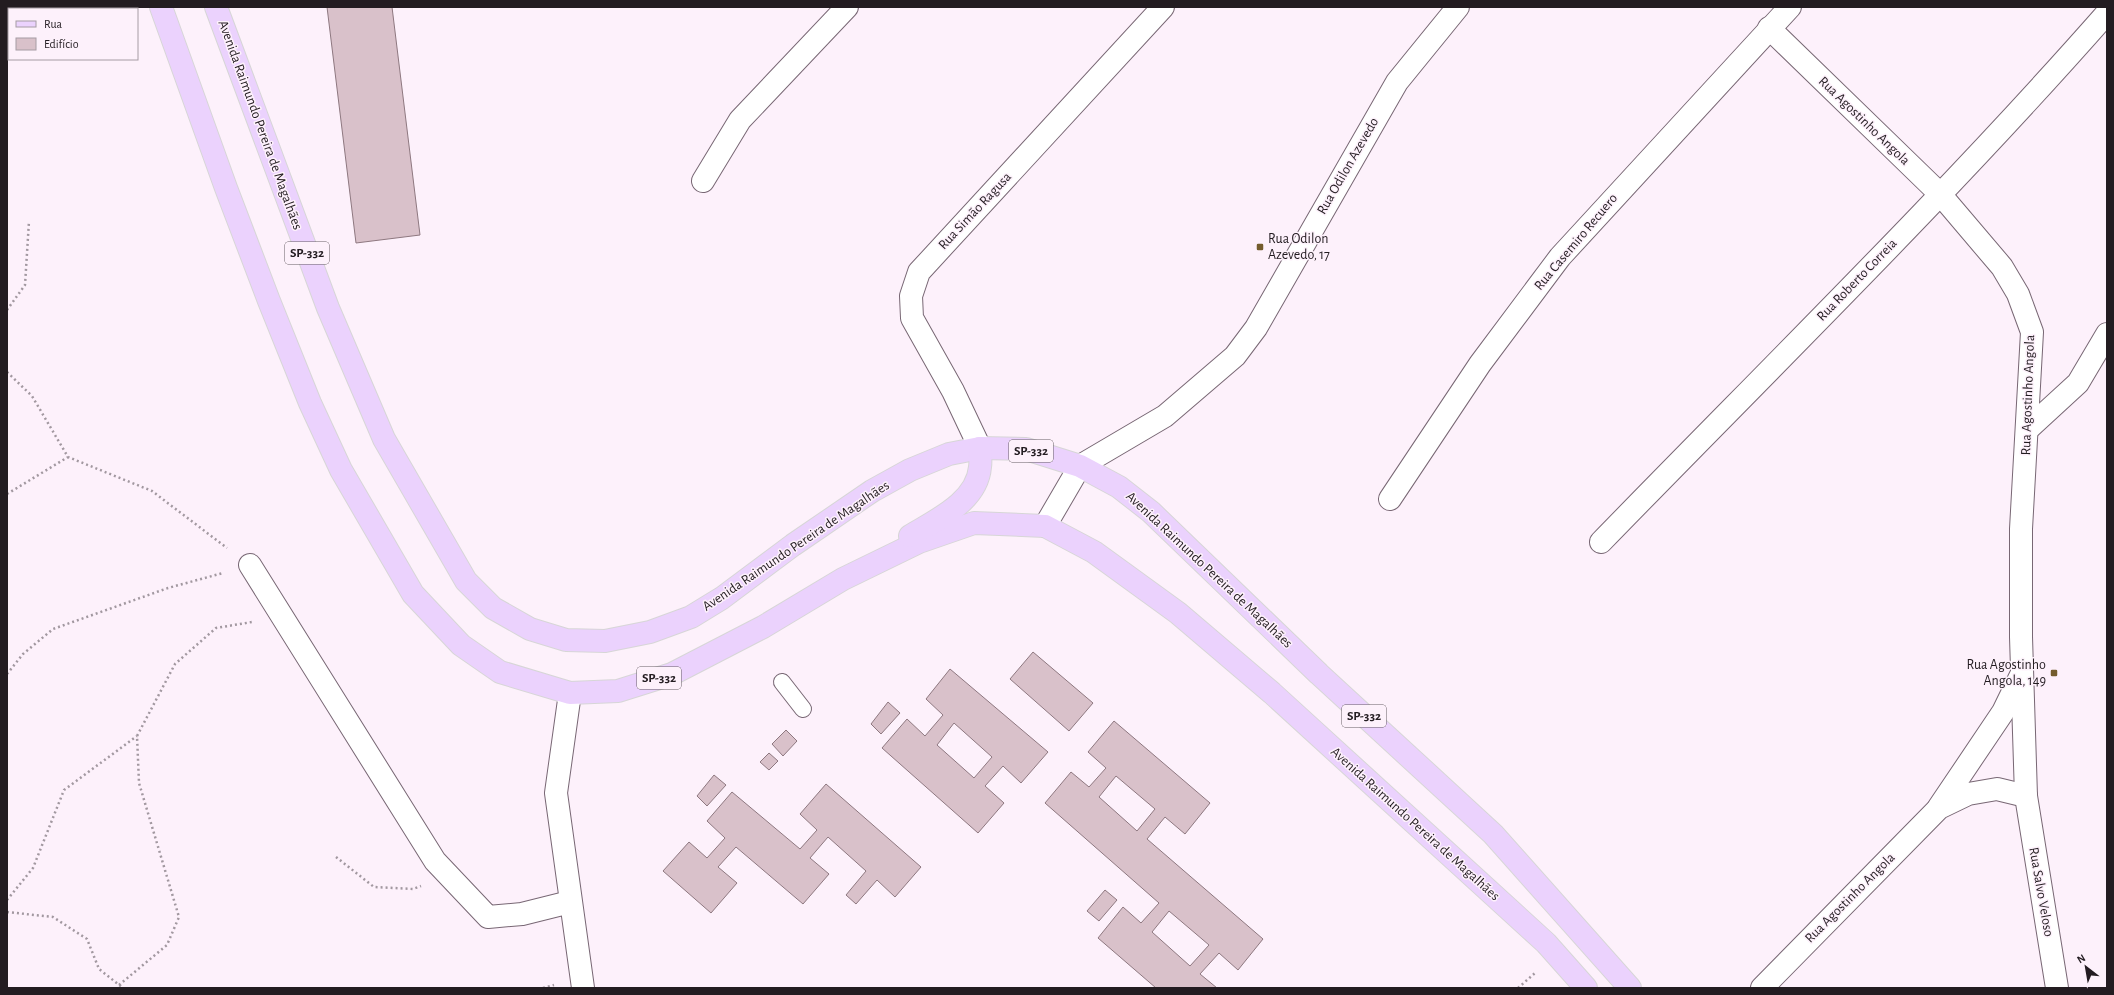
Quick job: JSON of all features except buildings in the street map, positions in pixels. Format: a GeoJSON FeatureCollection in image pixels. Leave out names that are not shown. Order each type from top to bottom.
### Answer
{"type":"FeatureCollection","features":[{"type":"Feature","properties":{"kind":"main road","name":"Avenida Raimundo Pereira de Magalhães"},"geometry":{"type":"LineString","coordinates":[[161,7],[226,188],[310,403],[341,470],[413,594],[461,645],[500,672],[570,693],[618,691],[672,674],[764,628],[843,578],[919,542],[974,523],[1045,526],[1094,552],[1178,613],[1272,693],[1546,943],[1586,988]]}},
{"type":"Feature","properties":{"kind":"main road","name":"Avenida Raimundo Pereira de Magalhães"},"geometry":{"type":"LineString","coordinates":[[216,7],[328,308],[384,439],[466,581],[493,608],[530,629],[566,640],[605,641],[650,632],[691,617],[722,598],[793,545],[872,491],[910,470],[949,454],[980,448],[1026,449],[1080,466],[1119,486],[1151,512],[1319,674],[1493,834],[1630,988]]}},
{"type":"Feature","properties":{"kind":"main road"},"geometry":{"type":"LineString","coordinates":[[843,578],[959,505],[974,486],[980,468],[980,448]]}},
{"type":"Feature","properties":{"kind":"street"},"geometry":{"type":"LineString","coordinates":[[703,181],[740,120],[847,7]]}},
{"type":"Feature","properties":{"kind":"street","name":"Rua Simão Ragusa"},"geometry":{"type":"LineString","coordinates":[[980,448],[953,391],[912,318],[911,296],[919,272],[1162,7]]}},
{"type":"Feature","properties":{"kind":"street","name":"Rua Odilon Azevedo"},"geometry":{"type":"LineString","coordinates":[[1045,526],[1080,466],[1166,416],[1235,356],[1256,328],[1397,82],[1458,7]]}},
{"type":"Feature","properties":{"kind":"street","name":"Rua Casemiro Recuero"},"geometry":{"type":"LineString","coordinates":[[1390,499],[1480,364],[1560,257],[1769,28],[1790,7]]}},
{"type":"Feature","properties":{"kind":"street","name":"Rua Roberto Correia"},"geometry":{"type":"LineString","coordinates":[[1601,542],[1940,194],[2059,68],[2107,13]]}},
{"type":"Feature","properties":{"kind":"street","name":"Rua Agostinho Angola"},"geometry":{"type":"LineString","coordinates":[[1769,28],[1940,194],[2002,267],[2018,294],[2032,332],[2028,429],[2021,529],[2022,672],[2026,796],[1997,789],[1968,794],[1939,808]]}},
{"type":"Feature","properties":{"kind":"street"},"geometry":{"type":"LineString","coordinates":[[2028,429],[2078,383],[2107,334]]}},
{"type":"Feature","properties":{"kind":"street"},"geometry":{"type":"LineString","coordinates":[[250,565],[435,861],[450,877],[488,917],[522,914],[570,902]]}},
{"type":"Feature","properties":{"kind":"street","name":"Rua Agostinho Angola"},"geometry":{"type":"LineString","coordinates":[[1762,988],[1939,808],[2003,712],[2022,672]]}},
{"type":"Feature","properties":{"kind":"street"},"geometry":{"type":"LineString","coordinates":[[570,693],[556,793],[583,988]]}},
{"type":"Feature","properties":{"kind":"street","name":"Rua Salvo Veloso"},"geometry":{"type":"LineString","coordinates":[[2026,796],[2057,988]]}},
{"type":"Feature","properties":{"kind":"lane"},"geometry":{"type":"LineString","coordinates":[[782,682],[803,709]]}},
{"type":"Feature","properties":{"kind":"path"},"geometry":{"type":"LineString","coordinates":[[7,310],[25,285],[29,221]]}},
{"type":"Feature","properties":{"kind":"path"},"geometry":{"type":"LineString","coordinates":[[7,372],[32,396],[68,457],[152,491],[250,565]]}},
{"type":"Feature","properties":{"kind":"path"},"geometry":{"type":"LineString","coordinates":[[7,494],[68,457]]}},
{"type":"Feature","properties":{"kind":"path"},"geometry":{"type":"LineString","coordinates":[[7,674],[23,654],[53,629],[168,588],[250,565]]}},
{"type":"Feature","properties":{"kind":"path"},"geometry":{"type":"LineString","coordinates":[[7,900],[33,868],[64,790],[137,736],[175,664],[216,628],[282,616]]}},
{"type":"Feature","properties":{"kind":"path"},"geometry":{"type":"LineString","coordinates":[[119,985],[167,945],[179,917],[140,784],[137,736]]}},
{"type":"Feature","properties":{"kind":"path"},"geometry":{"type":"LineString","coordinates":[[336,857],[374,887],[412,889],[450,877]]}},
{"type":"Feature","properties":{"kind":"path"},"geometry":{"type":"LineString","coordinates":[[7,912],[53,917],[87,939],[99,969],[123,988]]}},
{"type":"Feature","properties":{"kind":"place","name":"Rua Odilon Azevedo, 17"},"geometry":{"type":"Point","coordinates":[1260,247]}},
{"type":"Feature","properties":{"kind":"place","name":"Rua Agostinho Angola, 149"},"geometry":{"type":"Point","coordinates":[2054,673]}}]}
